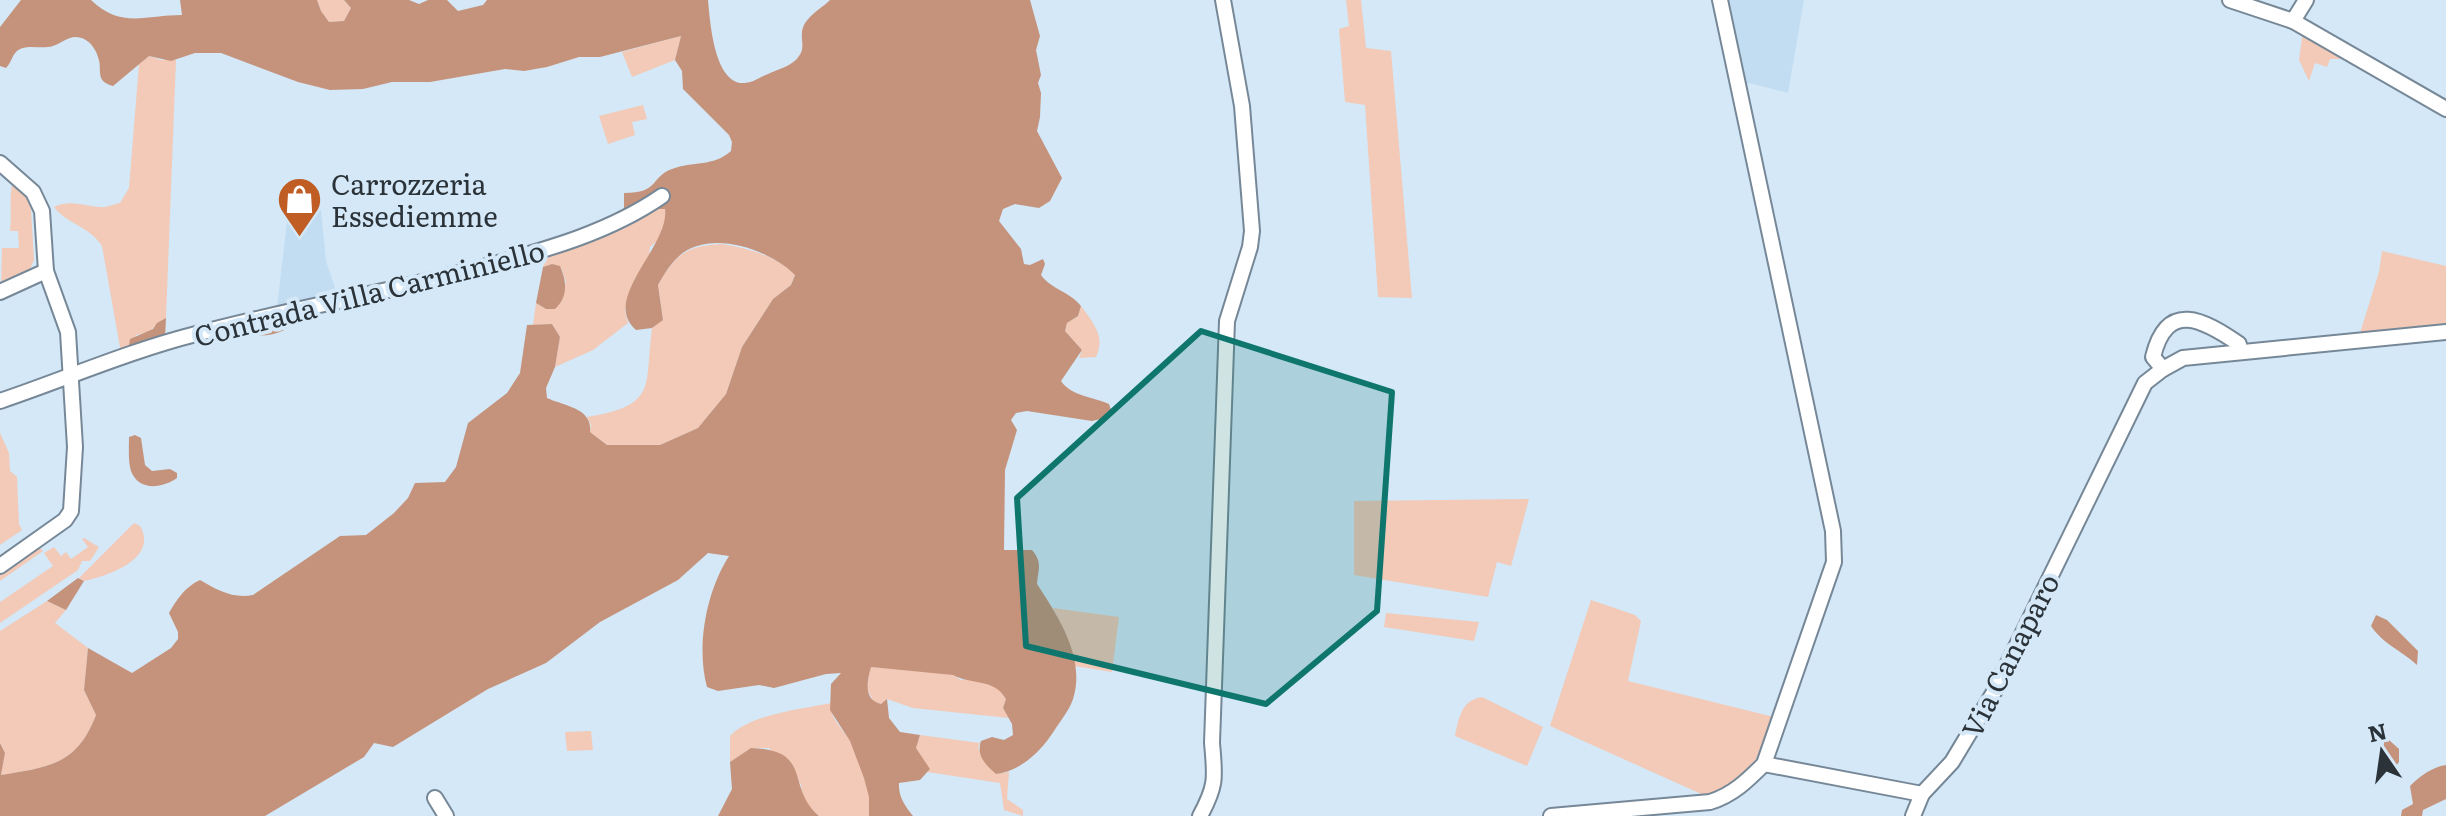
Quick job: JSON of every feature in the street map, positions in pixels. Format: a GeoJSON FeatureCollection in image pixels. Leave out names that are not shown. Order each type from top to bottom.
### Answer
{"type":"FeatureCollection","features":[{"type":"Feature","properties":{"kind":"street"},"geometry":{"type":"LineString","coordinates":[[1200,816],[1216,779],[1212,743],[1227,321],[1252,231],[1242,106],[1223,0]]}},
{"type":"Feature","properties":{"kind":"street"},"geometry":{"type":"LineString","coordinates":[[1551,816],[1710,802],[1735,791],[1764,764],[1834,562],[1833,531],[1720,0]]}},
{"type":"Feature","properties":{"kind":"street"},"geometry":{"type":"LineString","coordinates":[[2230,0],[2293,21],[2446,109]]}},
{"type":"Feature","properties":{"kind":"street"},"geometry":{"type":"LineString","coordinates":[[2293,21],[2306,0]]}},
{"type":"Feature","properties":{"kind":"street"},"geometry":{"type":"LineString","coordinates":[[0,163],[33,192],[42,211],[46,271],[68,332],[75,447],[71,511],[65,520],[0,566]]}},
{"type":"Feature","properties":{"kind":"street","name":"Contrada Villa Carminiello"},"geometry":{"type":"LineString","coordinates":[[0,401],[120,357],[195,334],[434,280],[549,249],[633,216],[662,196]]}},
{"type":"Feature","properties":{"kind":"street"},"geometry":{"type":"LineString","coordinates":[[0,292],[46,271]]}},
{"type":"Feature","properties":{"kind":"street"},"geometry":{"type":"LineString","coordinates":[[2240,352],[2239,344],[2205,323],[2190,319],[2175,320],[2165,329],[2153,357],[2163,369],[2183,358],[2446,332]]}},
{"type":"Feature","properties":{"kind":"street","name":"Via Canaparo"},"geometry":{"type":"LineString","coordinates":[[1922,794],[1952,762],[1994,692],[2145,383],[2163,369]]}},
{"type":"Feature","properties":{"kind":"street"},"geometry":{"type":"LineString","coordinates":[[1764,764],[1922,794],[1913,816]]}},
{"type":"Feature","properties":{"kind":"street"},"geometry":{"type":"LineString","coordinates":[[435,798],[446,816]]}},
{"type":"Feature","properties":{"kind":"highlighted area"},"geometry":{"type":"Polygon","coordinates":[[[1201,331],[1392,392],[1377,611],[1266,704],[1026,646],[1017,498],[1201,331]]]}},
{"type":"Feature","properties":{"kind":"shaded area"},"geometry":{"type":"Polygon","coordinates":[[[21,0],[91,0],[113,15],[134,18],[182,15],[180,0],[317,0],[329,22],[344,21],[351,8],[344,0],[409,0],[419,4],[428,0],[447,0],[458,11],[483,5],[487,0],[708,0],[712,36],[720,63],[726,74],[735,81],[745,83],[785,67],[796,59],[802,50],[803,27],[830,0],[1030,0],[1040,36],[1036,50],[1041,75],[1038,83],[1041,93],[1037,131],[1062,178],[1050,201],[1039,208],[1015,204],[1003,209],[999,221],[1021,249],[1024,264],[1030,265],[1043,259],[1045,264],[1041,275],[1081,306],[1078,316],[1067,323],[1065,331],[1082,350],[1061,381],[1076,393],[1109,404],[1111,410],[1105,418],[1092,421],[1027,411],[1016,413],[1011,420],[1017,430],[1005,470],[1004,550],[1032,550],[1038,559],[1037,584],[1068,638],[1076,668],[1073,699],[1049,738],[1037,753],[1022,764],[996,774],[983,760],[980,746],[981,741],[992,737],[1004,740],[1013,735],[1012,724],[1003,708],[1006,699],[1001,692],[989,685],[953,675],[871,667],[868,684],[871,698],[881,704],[887,699],[889,718],[900,732],[920,735],[916,748],[930,769],[920,780],[899,783],[901,797],[913,816],[869,816],[869,797],[864,778],[850,741],[830,710],[831,684],[841,673],[774,688],[759,685],[718,691],[707,687],[703,655],[705,620],[714,586],[729,556],[708,553],[678,580],[600,622],[546,663],[488,689],[393,747],[374,743],[364,757],[265,816],[0,816],[0,743],[5,753],[1,775],[59,761],[80,744],[88,732],[96,715],[84,690],[88,648],[132,673],[171,648],[178,639],[169,613],[182,594],[195,583],[200,580],[232,595],[253,595],[340,536],[366,535],[394,513],[408,498],[415,483],[445,482],[456,467],[468,423],[507,393],[520,373],[527,325],[552,324],[560,337],[555,367],[546,388],[547,398],[582,413],[590,424],[590,432],[607,445],[660,445],[698,428],[726,394],[742,347],[773,299],[791,285],[795,275],[775,260],[749,248],[722,243],[697,246],[679,256],[658,285],[663,320],[652,328],[636,330],[627,317],[626,303],[631,288],[658,239],[664,224],[665,209],[650,209],[618,217],[624,208],[624,193],[649,188],[672,169],[710,162],[731,151],[729,135],[683,89],[682,71],[675,60],[681,36],[600,57],[579,57],[524,71],[505,69],[430,82],[392,82],[363,89],[330,90],[298,82],[221,53],[195,53],[171,61],[149,56],[113,86],[101,78],[94,48],[79,37],[48,47],[20,49],[6,68],[0,66],[0,27],[21,0]]]}},
{"type":"Feature","properties":{"kind":"shaded area"},"geometry":{"type":"Polygon","coordinates":[[[317,0],[344,0],[351,8],[344,21],[329,22],[317,0]]]}},
{"type":"Feature","properties":{"kind":"shaded area"},"geometry":{"type":"Polygon","coordinates":[[[1346,0],[1361,0],[1366,48],[1391,51],[1412,298],[1378,297],[1365,105],[1345,102],[1339,29],[1349,26],[1346,0]]]}},
{"type":"Feature","properties":{"kind":"shaded area"},"geometry":{"type":"Polygon","coordinates":[[[1723,0],[1804,0],[1788,93],[1750,83],[1742,85],[1723,0]]]}},
{"type":"Feature","properties":{"kind":"shaded area"},"geometry":{"type":"Polygon","coordinates":[[[2303,31],[2348,59],[2330,59],[2327,67],[2315,63],[2309,81],[2299,60],[2303,31]]]}},
{"type":"Feature","properties":{"kind":"shaded area"},"geometry":{"type":"Polygon","coordinates":[[[681,36],[675,60],[632,77],[622,52],[681,36]]]}},
{"type":"Feature","properties":{"kind":"shaded area"},"geometry":{"type":"Polygon","coordinates":[[[149,56],[176,60],[166,318],[148,332],[136,335],[128,351],[121,353],[102,246],[54,207],[71,203],[102,207],[120,203],[129,188],[139,64],[149,56]]]}},
{"type":"Feature","properties":{"kind":"shaded area"},"geometry":{"type":"Polygon","coordinates":[[[643,105],[647,119],[632,122],[635,135],[608,144],[599,116],[643,105]]]}},
{"type":"Feature","properties":{"kind":"shaded area"},"geometry":{"type":"Polygon","coordinates":[[[12,185],[26,196],[31,209],[34,260],[30,269],[1,287],[2,248],[19,248],[18,231],[10,231],[12,185]]]}},
{"type":"Feature","properties":{"kind":"shaded area"},"geometry":{"type":"Polygon","coordinates":[[[289,204],[321,210],[326,261],[337,294],[277,308],[289,204]]]}},
{"type":"Feature","properties":{"kind":"shaded area"},"geometry":{"type":"Polygon","coordinates":[[[650,209],[665,209],[666,221],[659,239],[650,247],[649,260],[635,278],[625,311],[628,323],[593,350],[555,367],[560,337],[552,324],[533,325],[536,303],[546,309],[566,283],[562,269],[552,264],[543,267],[546,254],[650,209]]]}},
{"type":"Feature","properties":{"kind":"shaded area"},"geometry":{"type":"Polygon","coordinates":[[[721,244],[779,262],[795,274],[791,285],[773,299],[742,347],[726,394],[698,428],[660,445],[607,445],[590,432],[587,417],[626,406],[644,390],[652,328],[663,319],[658,285],[683,254],[699,247],[721,244]]]}},
{"type":"Feature","properties":{"kind":"shaded area"},"geometry":{"type":"Polygon","coordinates":[[[2382,251],[2446,266],[2446,327],[2360,333],[2379,272],[2382,251]]]}},
{"type":"Feature","properties":{"kind":"shaded area"},"geometry":{"type":"Polygon","coordinates":[[[552,264],[560,266],[565,289],[555,309],[546,309],[536,303],[543,267],[552,264]]]}},
{"type":"Feature","properties":{"kind":"shaded area"},"geometry":{"type":"Polygon","coordinates":[[[1081,306],[1099,336],[1096,357],[1079,358],[1082,350],[1065,331],[1067,323],[1078,316],[1081,306]]]}},
{"type":"Feature","properties":{"kind":"shaded area"},"geometry":{"type":"Polygon","coordinates":[[[302,313],[292,325],[278,332],[262,336],[246,334],[247,316],[302,313]]]}},
{"type":"Feature","properties":{"kind":"shaded area"},"geometry":{"type":"Polygon","coordinates":[[[166,318],[165,339],[128,351],[130,339],[153,329],[166,318]]]}},
{"type":"Feature","properties":{"kind":"shaded area"},"geometry":{"type":"Polygon","coordinates":[[[0,433],[9,453],[10,471],[17,477],[19,524],[22,530],[0,545],[0,433]]]}},
{"type":"Feature","properties":{"kind":"shaded area"},"geometry":{"type":"Polygon","coordinates":[[[135,435],[141,438],[145,465],[152,471],[170,469],[177,473],[177,478],[152,486],[135,478],[130,467],[129,437],[135,435]]]}},
{"type":"Feature","properties":{"kind":"shaded area"},"geometry":{"type":"Polygon","coordinates":[[[1529,499],[1511,566],[1497,562],[1488,597],[1354,575],[1354,501],[1529,499]]]}},
{"type":"Feature","properties":{"kind":"shaded area"},"geometry":{"type":"Polygon","coordinates":[[[134,523],[140,526],[144,538],[137,557],[105,575],[84,581],[79,578],[134,523]]]}},
{"type":"Feature","properties":{"kind":"shaded area"},"geometry":{"type":"Polygon","coordinates":[[[84,538],[99,547],[90,561],[82,561],[78,570],[0,623],[0,602],[53,566],[44,553],[54,547],[61,556],[66,552],[71,559],[88,547],[84,538]]]}},
{"type":"Feature","properties":{"kind":"shaded area"},"geometry":{"type":"Polygon","coordinates":[[[39,547],[43,551],[0,581],[0,574],[39,547]]]}},
{"type":"Feature","properties":{"kind":"shaded area"},"geometry":{"type":"Polygon","coordinates":[[[78,578],[84,581],[66,610],[47,601],[78,578]]]}},
{"type":"Feature","properties":{"kind":"shaded area"},"geometry":{"type":"Polygon","coordinates":[[[1591,600],[1635,615],[1641,621],[1628,681],[1774,717],[1764,744],[1744,776],[1708,797],[1550,726],[1591,600]]]}},
{"type":"Feature","properties":{"kind":"shaded area"},"geometry":{"type":"Polygon","coordinates":[[[47,601],[66,610],[55,623],[88,648],[84,690],[96,715],[80,744],[59,761],[1,775],[5,753],[0,743],[0,631],[47,601]]]}},
{"type":"Feature","properties":{"kind":"shaded area"},"geometry":{"type":"Polygon","coordinates":[[[1053,608],[1119,617],[1112,672],[1074,666],[1066,635],[1053,608]]]}},
{"type":"Feature","properties":{"kind":"shaded area"},"geometry":{"type":"Polygon","coordinates":[[[1386,613],[1479,622],[1474,641],[1384,627],[1386,613]]]}},
{"type":"Feature","properties":{"kind":"shaded area"},"geometry":{"type":"Polygon","coordinates":[[[2376,615],[2387,620],[2418,651],[2417,665],[2376,633],[2371,626],[2376,615]]]}},
{"type":"Feature","properties":{"kind":"shaded area"},"geometry":{"type":"Polygon","coordinates":[[[870,667],[922,670],[953,675],[961,680],[974,679],[1000,689],[1006,699],[1003,708],[1009,718],[913,708],[887,699],[882,704],[874,702],[867,689],[870,667]]]}},
{"type":"Feature","properties":{"kind":"shaded area"},"geometry":{"type":"Polygon","coordinates":[[[1482,697],[1543,727],[1527,766],[1455,736],[1465,706],[1482,697]]]}},
{"type":"Feature","properties":{"kind":"shaded area"},"geometry":{"type":"Polygon","coordinates":[[[831,703],[835,719],[851,742],[866,778],[870,798],[869,816],[819,816],[802,795],[801,784],[769,748],[752,748],[730,762],[730,736],[750,722],[831,703]]]}},
{"type":"Feature","properties":{"kind":"shaded area"},"geometry":{"type":"Polygon","coordinates":[[[591,731],[593,750],[567,751],[565,732],[591,731]]]}},
{"type":"Feature","properties":{"kind":"shaded area"},"geometry":{"type":"Polygon","coordinates":[[[920,735],[980,743],[978,748],[996,774],[1009,772],[1007,799],[1023,810],[1023,816],[1004,810],[1000,783],[927,772],[929,769],[916,748],[920,735]]]}},
{"type":"Feature","properties":{"kind":"shaded area"},"geometry":{"type":"Polygon","coordinates":[[[2388,739],[2399,749],[2396,766],[2387,763],[2383,753],[2384,742],[2388,739]]]}},
{"type":"Feature","properties":{"kind":"shaded area"},"geometry":{"type":"Polygon","coordinates":[[[751,748],[771,750],[791,763],[809,805],[819,816],[718,816],[732,789],[730,762],[751,748]]]}},
{"type":"Feature","properties":{"kind":"shaded area"},"geometry":{"type":"Polygon","coordinates":[[[2446,765],[2446,799],[2423,810],[2422,816],[2401,816],[2402,810],[2413,804],[2410,786],[2426,772],[2446,765]]]}},
{"type":"Feature","properties":{"kind":"place","name":"Carrozzeria Essediemme"},"geometry":{"type":"Point","coordinates":[300,238]}}]}
